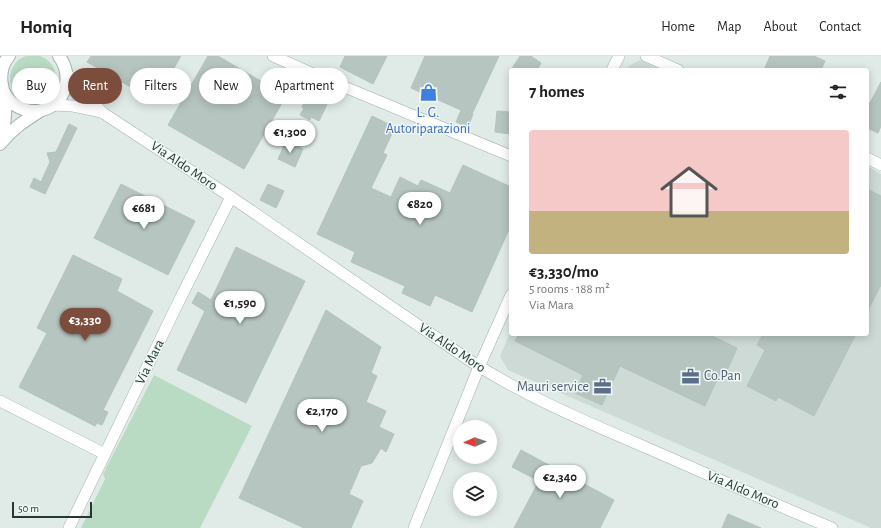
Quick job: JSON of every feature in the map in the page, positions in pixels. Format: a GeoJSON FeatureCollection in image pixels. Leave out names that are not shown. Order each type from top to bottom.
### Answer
{"type":"FeatureCollection","features":[{"type":"Feature","properties":{"kind":"main road"},"geometry":{"type":"LineString","coordinates":[[9,56],[1,70],[0,81],[5,94],[20,108],[30,111],[40,110]]}},
{"type":"Feature","properties":{"kind":"main road"},"geometry":{"type":"LineString","coordinates":[[0,144],[16,127],[40,110],[53,105],[59,99],[67,83],[63,62]]}},
{"type":"Feature","properties":{"kind":"main road"},"geometry":{"type":"LineString","coordinates":[[0,144],[4,131],[6,108],[5,94]]}},
{"type":"Feature","properties":{"kind":"street"},"geometry":{"type":"LineString","coordinates":[[274,56],[318,76],[509,155]]}},
{"type":"Feature","properties":{"kind":"street"},"geometry":{"type":"LineString","coordinates":[[613,68],[619,56]]}},
{"type":"Feature","properties":{"kind":"street"},"geometry":{"type":"LineString","coordinates":[[646,56],[673,68]]}},
{"type":"Feature","properties":{"kind":"street","name":"Via Aldo Moro"},"geometry":{"type":"LineString","coordinates":[[63,62],[80,90],[103,113],[231,197],[479,367],[542,401],[621,437],[832,528]]}},
{"type":"Feature","properties":{"kind":"street","name":"Via Aldo Moro"},"geometry":{"type":"LineString","coordinates":[[53,105],[73,106],[103,113]]}},
{"type":"Feature","properties":{"kind":"street"},"geometry":{"type":"LineString","coordinates":[[869,159],[881,165]]}},
{"type":"Feature","properties":{"kind":"street","name":"Via Mara"},"geometry":{"type":"LineString","coordinates":[[69,528],[231,197]]}},
{"type":"Feature","properties":{"kind":"street"},"geometry":{"type":"LineString","coordinates":[[414,528],[479,367],[509,300]]}},
{"type":"Feature","properties":{"kind":"street"},"geometry":{"type":"LineString","coordinates":[[0,401],[105,454]]}},
{"type":"Feature","properties":{"kind":"shaded area"},"geometry":{"type":"Polygon","coordinates":[[[640,60],[657,68],[628,68],[640,60]]]}},
{"type":"Feature","properties":{"kind":"shaded area"},"geometry":{"type":"Polygon","coordinates":[[[869,167],[881,174],[881,528],[871,528],[508,370],[500,356],[509,336],[869,336],[869,167]]]}},
{"type":"Feature","properties":{"kind":"green space"},"geometry":{"type":"Polygon","coordinates":[[[33,55],[46,59],[54,68],[12,68],[20,59],[33,55]]]}},
{"type":"Feature","properties":{"kind":"green space"},"geometry":{"type":"Polygon","coordinates":[[[12,69],[12,87],[10,78],[12,69]]]}},
{"type":"Feature","properties":{"kind":"green space"},"geometry":{"type":"Polygon","coordinates":[[[154,375],[252,426],[200,528],[81,528],[105,479],[103,474],[154,375]]]}},
{"type":"Feature","properties":{"kind":"building"},"geometry":{"type":"Polygon","coordinates":[[[91,56],[181,56],[174,68],[130,68],[130,87],[122,82],[122,68],[97,68],[87,62],[91,56]]]}},
{"type":"Feature","properties":{"kind":"building"},"geometry":{"type":"Polygon","coordinates":[[[208,56],[218,56],[238,68],[201,68],[208,56]]]}},
{"type":"Feature","properties":{"kind":"building"},"geometry":{"type":"Polygon","coordinates":[[[345,56],[387,56],[373,84],[348,71],[348,68],[340,67],[345,56]]]}},
{"type":"Feature","properties":{"kind":"building"},"geometry":{"type":"Polygon","coordinates":[[[425,56],[499,56],[472,114],[468,127],[456,122],[461,110],[411,88],[425,56]]]}},
{"type":"Feature","properties":{"kind":"building"},"geometry":{"type":"Polygon","coordinates":[[[520,56],[531,56],[541,63],[538,68],[512,68],[520,56]]]}},
{"type":"Feature","properties":{"kind":"building"},"geometry":{"type":"Polygon","coordinates":[[[770,56],[814,56],[825,61],[822,68],[765,68],[770,56]]]}},
{"type":"Feature","properties":{"kind":"building"},"geometry":{"type":"Polygon","coordinates":[[[199,72],[199,104],[252,104],[252,76],[260,81],[260,104],[281,104],[244,169],[168,125],[180,104],[191,104],[191,85],[199,72]]]}},
{"type":"Feature","properties":{"kind":"building"},"geometry":{"type":"Polygon","coordinates":[[[881,82],[881,126],[878,133],[869,129],[869,102],[870,103],[881,82]]]}},
{"type":"Feature","properties":{"kind":"building"},"geometry":{"type":"Polygon","coordinates":[[[304,104],[327,104],[319,121],[311,117],[310,120],[300,115],[304,108],[302,107],[304,104]]]}},
{"type":"Feature","properties":{"kind":"building"},"geometry":{"type":"Polygon","coordinates":[[[497,111],[509,112],[509,134],[495,132],[497,111]]]}},
{"type":"Feature","properties":{"kind":"building"},"geometry":{"type":"Polygon","coordinates":[[[372,116],[395,127],[383,153],[387,155],[371,188],[391,197],[400,177],[418,186],[421,180],[450,193],[463,165],[509,186],[509,229],[472,312],[435,295],[430,306],[402,293],[405,286],[351,262],[355,252],[317,234],[372,116]]]}},
{"type":"Feature","properties":{"kind":"building"},"geometry":{"type":"Polygon","coordinates":[[[69,124],[77,128],[45,194],[30,187],[34,178],[41,182],[50,162],[47,153],[56,152],[69,124]]]}},
{"type":"Feature","properties":{"kind":"building"},"geometry":{"type":"Polygon","coordinates":[[[286,141],[303,149],[295,167],[278,159],[286,141]]]}},
{"type":"Feature","properties":{"kind":"building"},"geometry":{"type":"Polygon","coordinates":[[[121,184],[195,221],[168,275],[94,238],[121,184]]]}},
{"type":"Feature","properties":{"kind":"building"},"geometry":{"type":"Polygon","coordinates":[[[268,184],[284,191],[276,208],[260,200],[268,184]]]}},
{"type":"Feature","properties":{"kind":"building"},"geometry":{"type":"Polygon","coordinates":[[[869,190],[881,196],[881,285],[869,308],[869,190]]]}},
{"type":"Feature","properties":{"kind":"building"},"geometry":{"type":"Polygon","coordinates":[[[236,247],[305,281],[246,403],[177,370],[205,311],[192,303],[198,292],[211,300],[236,247]]]}},
{"type":"Feature","properties":{"kind":"building"},"geometry":{"type":"Polygon","coordinates":[[[73,255],[122,279],[117,291],[153,311],[103,410],[108,412],[102,425],[97,423],[95,426],[19,387],[47,333],[37,328],[73,255]]]}},
{"type":"Feature","properties":{"kind":"building"},"geometry":{"type":"Polygon","coordinates":[[[326,310],[381,347],[371,373],[377,376],[366,402],[386,411],[379,427],[394,434],[386,452],[381,448],[372,463],[361,466],[349,494],[363,501],[351,528],[304,528],[239,498],[326,310]]]}},
{"type":"Feature","properties":{"kind":"building"},"geometry":{"type":"Polygon","coordinates":[[[518,336],[712,336],[737,348],[725,375],[720,373],[705,406],[620,366],[602,405],[575,393],[583,375],[515,341],[518,336]]]}},
{"type":"Feature","properties":{"kind":"building"},"geometry":{"type":"Polygon","coordinates":[[[762,336],[855,336],[814,416],[778,397],[776,401],[747,386],[765,350],[757,345],[762,336]]]}},
{"type":"Feature","properties":{"kind":"building"},"geometry":{"type":"Polygon","coordinates":[[[521,450],[614,500],[600,528],[514,528],[539,481],[512,467],[521,450]]]}},
{"type":"Feature","properties":{"kind":"building"},"geometry":{"type":"Polygon","coordinates":[[[728,514],[761,528],[722,528],[728,514]]]}},
{"type":"Feature","properties":{"kind":"place","name":"L. G. Autoriparazioni"},"geometry":{"type":"Point","coordinates":[428,93]}},
{"type":"Feature","properties":{"kind":"place","name":"Co.Pan"},"geometry":{"type":"Point","coordinates":[691,376]}},
{"type":"Feature","properties":{"kind":"place","name":"Mauri service"},"geometry":{"type":"Point","coordinates":[602,387]}}]}
